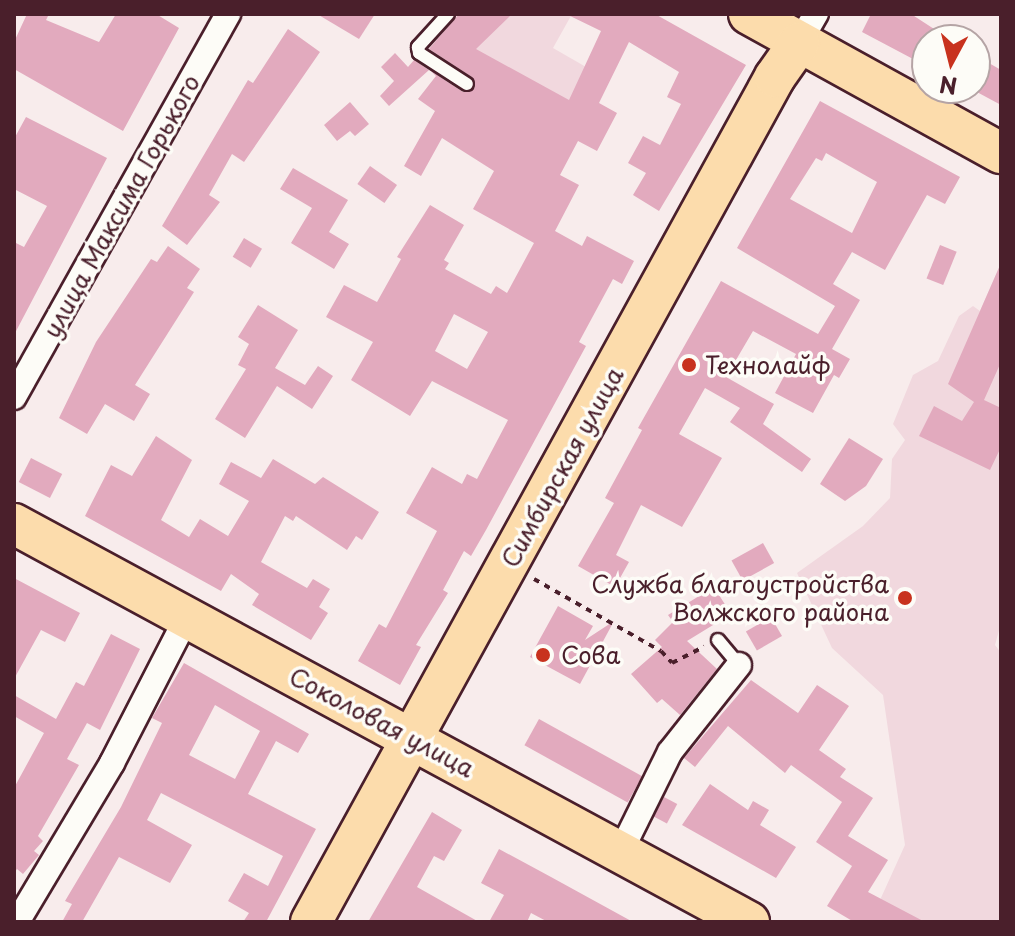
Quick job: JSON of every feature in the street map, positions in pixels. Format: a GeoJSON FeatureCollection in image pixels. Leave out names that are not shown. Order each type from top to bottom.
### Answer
{"type":"FeatureCollection","features":[{"type":"Feature","properties":{"kind":"main road"},"geometry":{"type":"LineString","coordinates":[[749,14],[808,28],[1001,153]]}},
{"type":"Feature","properties":{"kind":"main road","name":"Симбирская улица"},"geometry":{"type":"LineString","coordinates":[[311,922],[775,77],[808,28]]}},
{"type":"Feature","properties":{"kind":"main road","name":"Соколовая улица"},"geometry":{"type":"LineString","coordinates":[[14,524],[749,922]]}},
{"type":"Feature","properties":{"kind":"street","name":"улица Максима Горького"},"geometry":{"type":"LineString","coordinates":[[14,397],[228,14]]}},
{"type":"Feature","properties":{"kind":"street"},"geometry":{"type":"LineString","coordinates":[[17,922],[112,763],[187,617]]}},
{"type":"Feature","properties":{"kind":"street"},"geometry":{"type":"LineString","coordinates":[[621,851],[670,752],[739,665]]}},
{"type":"Feature","properties":{"kind":"lane"},"geometry":{"type":"LineString","coordinates":[[448,14],[418,47],[419,53],[467,84]]}},
{"type":"Feature","properties":{"kind":"lane"},"geometry":{"type":"LineString","coordinates":[[718,640],[739,665]]}},
{"type":"Feature","properties":{"kind":"path"},"geometry":{"type":"LineString","coordinates":[[508,564],[636,642],[661,651],[672,663],[718,640]]}},
{"type":"Feature","properties":{"kind":"shaded area"},"geometry":{"type":"Polygon","coordinates":[[[459,14],[572,14],[553,48],[593,71],[577,141],[457,70],[428,46],[459,14]]]}},
{"type":"Feature","properties":{"kind":"shaded area","name":"Служба благоустройства Волжского района"},"geometry":{"type":"Polygon","coordinates":[[[1001,263],[1001,623],[995,645],[1001,653],[1001,922],[870,922],[905,845],[883,695],[832,648],[797,573],[863,526],[890,498],[892,459],[905,440],[893,424],[913,375],[938,361],[959,316],[973,306],[980,311],[1001,263]]]}},
{"type":"Feature","properties":{"kind":"building"},"geometry":{"type":"Polygon","coordinates":[[[27,14],[49,14],[46,20],[99,42],[116,14],[156,14],[179,28],[123,131],[14,69],[14,42],[27,14]]]}},
{"type":"Feature","properties":{"kind":"building"},"geometry":{"type":"Polygon","coordinates":[[[317,14],[375,14],[359,39],[317,14]]]}},
{"type":"Feature","properties":{"kind":"building"},"geometry":{"type":"Polygon","coordinates":[[[459,14],[512,14],[476,49],[569,100],[601,31],[566,14],[655,14],[746,65],[659,211],[633,195],[646,173],[628,163],[643,136],[660,145],[681,104],[667,97],[679,72],[629,42],[599,103],[617,113],[597,151],[578,141],[560,175],[579,185],[555,231],[582,246],[587,236],[634,261],[622,284],[613,279],[579,342],[586,346],[471,556],[464,551],[443,590],[448,593],[416,645],[421,647],[400,685],[358,661],[379,624],[386,628],[437,531],[406,513],[432,467],[462,484],[467,474],[477,479],[508,420],[432,381],[410,416],[351,380],[373,342],[326,317],[344,285],[377,302],[401,259],[397,257],[430,205],[464,225],[444,260],[449,263],[445,269],[491,294],[496,286],[507,293],[534,243],[473,209],[494,171],[442,138],[421,176],[404,166],[435,111],[418,99],[436,76],[431,71],[463,92],[475,88],[472,77],[429,49],[459,14]],[[454,314],[435,351],[467,369],[488,332],[454,314]]]}},
{"type":"Feature","properties":{"kind":"building"},"geometry":{"type":"Polygon","coordinates":[[[871,14],[911,14],[926,24],[911,24],[911,58],[862,32],[871,14]]]}},
{"type":"Feature","properties":{"kind":"building"},"geometry":{"type":"Polygon","coordinates":[[[288,29],[320,52],[244,162],[232,154],[209,195],[220,202],[187,245],[162,226],[248,80],[253,83],[288,29]]]}},
{"type":"Feature","properties":{"kind":"building"},"geometry":{"type":"Polygon","coordinates":[[[395,53],[408,67],[414,60],[429,70],[389,106],[380,96],[394,81],[381,67],[395,53]]]}},
{"type":"Feature","properties":{"kind":"building"},"geometry":{"type":"Polygon","coordinates":[[[991,64],[1001,70],[1001,105],[991,100],[991,64]]]}},
{"type":"Feature","properties":{"kind":"building"},"geometry":{"type":"Polygon","coordinates":[[[820,101],[960,177],[945,204],[927,195],[885,270],[852,252],[833,284],[860,300],[832,349],[850,359],[839,378],[834,375],[813,413],[775,393],[796,354],[753,331],[726,377],[774,404],[763,424],[811,459],[802,472],[730,422],[740,408],[705,388],[679,434],[722,458],[682,527],[641,505],[616,555],[629,562],[615,587],[578,566],[614,503],[605,498],[642,430],[638,428],[721,281],[818,334],[835,306],[737,248],[820,101]],[[826,153],[822,161],[816,158],[790,199],[852,233],[877,182],[826,153]]]}},
{"type":"Feature","properties":{"kind":"building"},"geometry":{"type":"Polygon","coordinates":[[[350,102],[369,124],[355,136],[350,131],[337,141],[324,125],[350,102]]]}},
{"type":"Feature","properties":{"kind":"building"},"geometry":{"type":"Polygon","coordinates":[[[26,117],[107,158],[14,335],[14,242],[24,247],[47,206],[14,189],[14,139],[26,117]]]}},
{"type":"Feature","properties":{"kind":"building"},"geometry":{"type":"Polygon","coordinates":[[[370,166],[397,185],[384,203],[357,184],[370,166]]]}},
{"type":"Feature","properties":{"kind":"building"},"geometry":{"type":"Polygon","coordinates":[[[293,168],[348,200],[329,232],[349,244],[334,269],[291,243],[312,208],[280,189],[293,168]]]}},
{"type":"Feature","properties":{"kind":"building"},"geometry":{"type":"Polygon","coordinates":[[[244,238],[262,249],[251,268],[233,257],[244,238]]]}},
{"type":"Feature","properties":{"kind":"building"},"geometry":{"type":"Polygon","coordinates":[[[940,245],[957,252],[943,285],[927,278],[940,245]]]}},
{"type":"Feature","properties":{"kind":"building"},"geometry":{"type":"Polygon","coordinates":[[[168,246],[200,269],[187,288],[194,292],[135,385],[150,394],[134,421],[105,404],[87,434],[59,418],[96,342],[151,259],[157,262],[168,246]]]}},
{"type":"Feature","properties":{"kind":"building"},"geometry":{"type":"Polygon","coordinates":[[[1001,263],[1001,362],[984,400],[1001,408],[1001,447],[990,470],[919,436],[934,406],[962,421],[974,402],[948,384],[1001,263]]]}},
{"type":"Feature","properties":{"kind":"building"},"geometry":{"type":"Polygon","coordinates":[[[258,305],[298,330],[275,368],[305,385],[318,366],[333,376],[312,409],[277,386],[245,438],[215,419],[246,369],[238,365],[249,344],[238,337],[258,305]]]}},
{"type":"Feature","properties":{"kind":"building"},"geometry":{"type":"Polygon","coordinates":[[[156,436],[192,460],[161,520],[189,537],[200,519],[228,536],[249,501],[219,484],[231,462],[261,478],[273,459],[315,484],[323,477],[379,512],[362,540],[356,536],[347,550],[296,516],[293,521],[285,516],[261,562],[307,588],[313,579],[330,589],[319,607],[328,613],[311,640],[252,605],[259,594],[231,574],[221,591],[85,516],[111,465],[132,476],[156,436]]]}},
{"type":"Feature","properties":{"kind":"building"},"geometry":{"type":"Polygon","coordinates":[[[849,438],[883,459],[866,486],[845,501],[820,484],[849,438]]]}},
{"type":"Feature","properties":{"kind":"building"},"geometry":{"type":"Polygon","coordinates":[[[31,458],[62,474],[50,498],[19,482],[31,458]]]}},
{"type":"Feature","properties":{"kind":"building"},"geometry":{"type":"Polygon","coordinates":[[[763,543],[774,563],[743,581],[732,560],[763,543]]]}},
{"type":"Feature","properties":{"kind":"building"},"geometry":{"type":"Polygon","coordinates":[[[14,578],[80,613],[65,642],[41,630],[14,679],[14,578]]]}},
{"type":"Feature","properties":{"kind":"building"},"geometry":{"type":"Polygon","coordinates":[[[714,587],[731,614],[687,641],[717,669],[680,715],[662,699],[657,703],[631,674],[662,647],[655,640],[673,622],[668,615],[714,587]]]}},
{"type":"Feature","properties":{"kind":"building"},"geometry":{"type":"Polygon","coordinates":[[[558,606],[593,626],[585,640],[614,621],[580,684],[530,657],[558,606]]]}},
{"type":"Feature","properties":{"kind":"building"},"geometry":{"type":"Polygon","coordinates":[[[771,617],[782,636],[757,651],[746,632],[771,617]]]}},
{"type":"Feature","properties":{"kind":"building"},"geometry":{"type":"Polygon","coordinates":[[[111,634],[140,649],[100,730],[87,723],[67,759],[79,765],[38,836],[43,841],[34,851],[39,855],[23,874],[17,869],[14,873],[14,788],[44,733],[14,716],[14,695],[56,719],[76,682],[84,686],[111,634]]]}},
{"type":"Feature","properties":{"kind":"building"},"geometry":{"type":"Polygon","coordinates":[[[184,663],[309,734],[298,753],[276,741],[248,794],[316,829],[266,922],[243,922],[249,913],[228,901],[244,873],[268,886],[283,856],[161,793],[147,820],[192,845],[170,883],[119,857],[82,922],[62,922],[72,904],[65,901],[121,807],[162,723],[152,718],[184,663]],[[215,705],[189,755],[235,779],[260,731],[215,705]]]}},
{"type":"Feature","properties":{"kind":"building"},"geometry":{"type":"Polygon","coordinates":[[[751,680],[798,713],[817,685],[849,706],[819,750],[846,769],[840,777],[873,798],[848,836],[888,860],[868,892],[925,922],[854,922],[827,906],[852,866],[816,842],[842,802],[791,765],[785,773],[728,726],[695,767],[684,758],[751,680]]]}},
{"type":"Feature","properties":{"kind":"building"},"geometry":{"type":"Polygon","coordinates":[[[539,719],[642,776],[628,802],[524,745],[539,719]]]}},
{"type":"Feature","properties":{"kind":"building"},"geometry":{"type":"Polygon","coordinates":[[[710,784],[748,810],[753,801],[769,810],[760,825],[796,847],[776,878],[682,825],[710,784]]]}},
{"type":"Feature","properties":{"kind":"building"},"geometry":{"type":"Polygon","coordinates":[[[664,797],[677,804],[667,823],[654,816],[664,797]]]}},
{"type":"Feature","properties":{"kind":"building"},"geometry":{"type":"Polygon","coordinates":[[[432,812],[462,830],[444,861],[434,856],[417,887],[479,922],[368,922],[432,812]]]}},
{"type":"Feature","properties":{"kind":"building"},"geometry":{"type":"Polygon","coordinates":[[[499,849],[633,922],[548,922],[531,913],[527,922],[489,922],[504,895],[481,883],[499,849]]]}},
{"type":"Feature","properties":{"kind":"place","name":"Технолайф"},"geometry":{"type":"Point","coordinates":[689,365]}},
{"type":"Feature","properties":{"kind":"place","name":"Служба благоустройства Волжского района"},"geometry":{"type":"Point","coordinates":[905,598]}},
{"type":"Feature","properties":{"kind":"place","name":"Сова"},"geometry":{"type":"Point","coordinates":[543,655]}}]}
